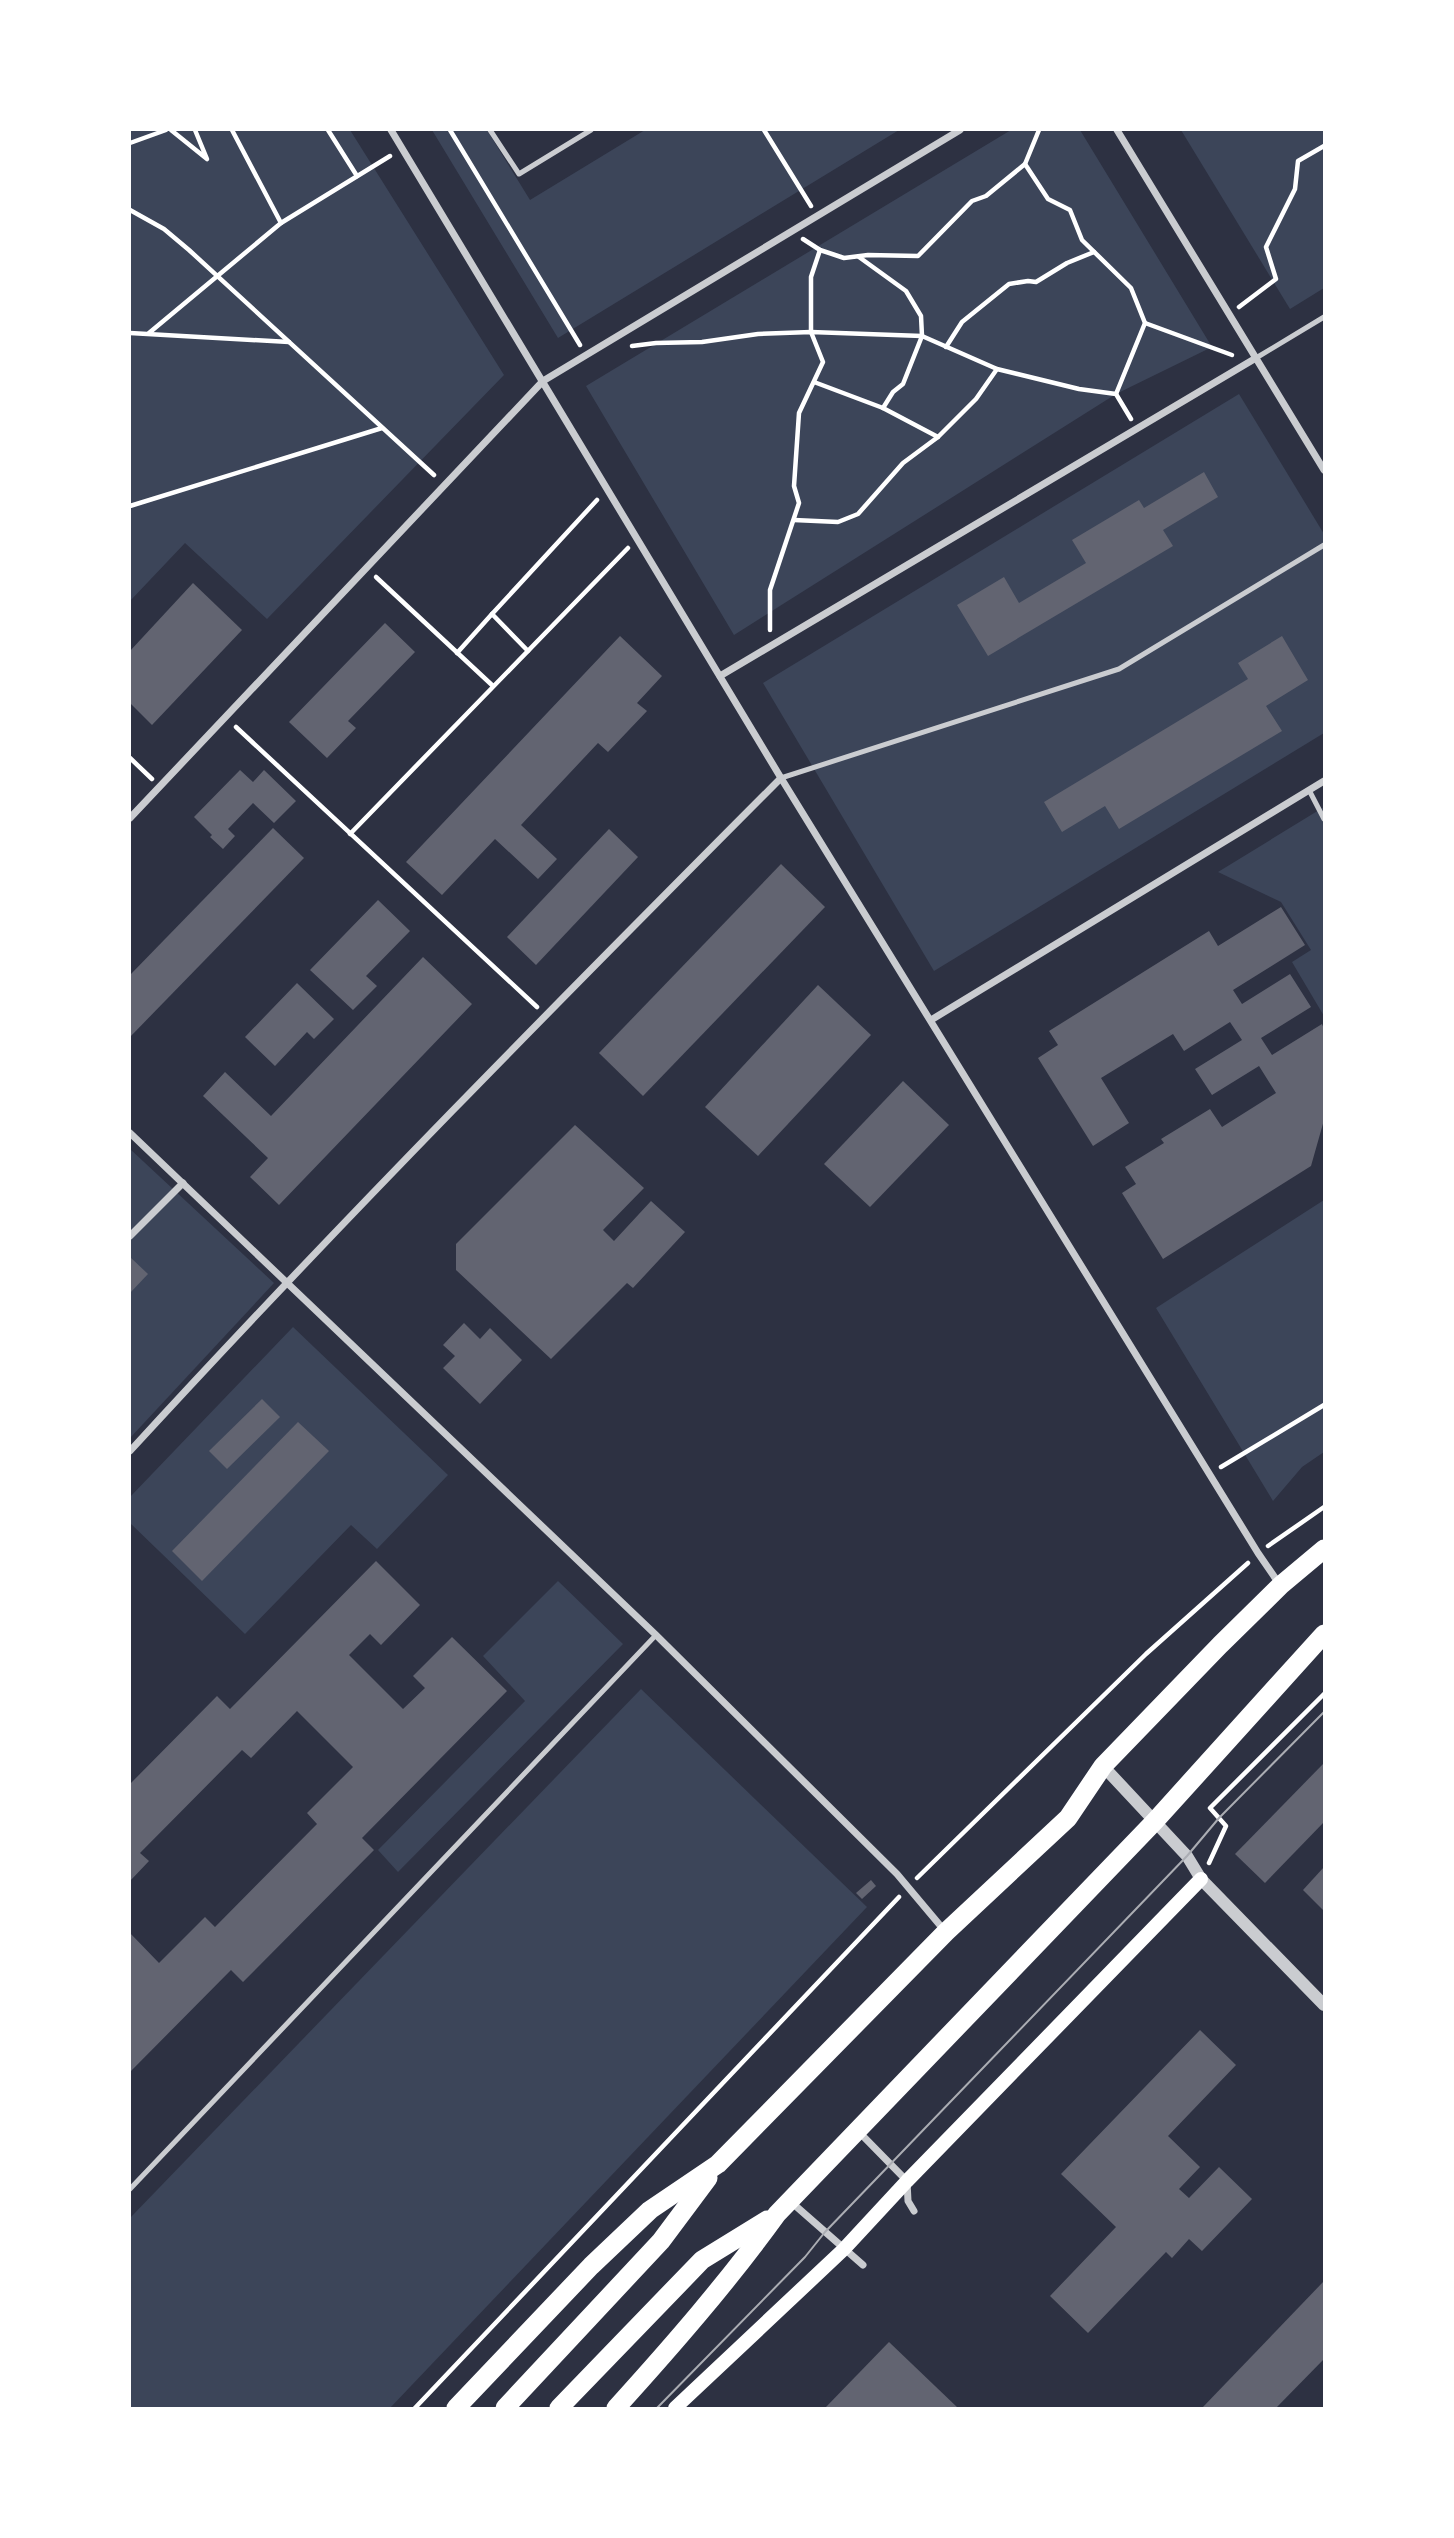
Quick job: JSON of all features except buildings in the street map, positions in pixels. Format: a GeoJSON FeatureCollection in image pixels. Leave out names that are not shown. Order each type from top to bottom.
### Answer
{"type":"FeatureCollection","features":[{"type":"Feature","properties":{"kind":"highway"},"geometry":{"type":"LineString","coordinates":[[505,2409],[653,2250],[718,2164],[946,1933],[1068,1818],[1103,1766],[1281,1585],[1325,1549]]}},
{"type":"Feature","properties":{"kind":"highway"},"geometry":{"type":"LineString","coordinates":[[616,2409],[688,2330],[783,2207],[1155,1821],[1325,1633]]}},
{"type":"Feature","properties":{"kind":"highway"},"geometry":{"type":"LineString","coordinates":[[456,2409],[610,2247],[650,2210],[718,2164]]}},
{"type":"Feature","properties":{"kind":"highway"},"geometry":{"type":"LineString","coordinates":[[559,2409],[702,2260],[783,2207]]}},
{"type":"Feature","properties":{"kind":"main road"},"geometry":{"type":"LineString","coordinates":[[675,2409],[844,2249],[1201,1879]]}},
{"type":"Feature","properties":{"kind":"street"},"geometry":{"type":"LineString","coordinates":[[391,130],[782,778],[1258,1553],[1281,1585]]}},
{"type":"Feature","properties":{"kind":"street"},"geometry":{"type":"LineString","coordinates":[[130,818],[542,381],[960,130]]}},
{"type":"Feature","properties":{"kind":"street"},"geometry":{"type":"LineString","coordinates":[[1117,130],[1229,314],[1253,360],[1325,470]]}},
{"type":"Feature","properties":{"kind":"street"},"geometry":{"type":"LineString","coordinates":[[720,676],[1253,360]]}},
{"type":"Feature","properties":{"kind":"street"},"geometry":{"type":"LineString","coordinates":[[130,1451],[285,1283],[545,1015],[782,778]]}},
{"type":"Feature","properties":{"kind":"street"},"geometry":{"type":"LineString","coordinates":[[932,1020],[1325,781]]}},
{"type":"Feature","properties":{"kind":"street"},"geometry":{"type":"LineString","coordinates":[[130,1133],[656,1635],[909,1886],[946,1933]]}},
{"type":"Feature","properties":{"kind":"street"},"geometry":{"type":"LineString","coordinates":[[130,1236],[183,1183]]}},
{"type":"Feature","properties":{"kind":"street"},"geometry":{"type":"LineString","coordinates":[[1103,1766],[1187,1856],[1201,1879],[1325,2005]]}},
{"type":"Feature","properties":{"kind":"street"},"geometry":{"type":"LineString","coordinates":[[858,2130],[907,2181],[908,2201],[914,2211]]}},
{"type":"Feature","properties":{"kind":"street"},"geometry":{"type":"LineString","coordinates":[[783,2207],[863,2264]]}},
{"type":"Feature","properties":{"kind":"lane"},"geometry":{"type":"LineString","coordinates":[[490,130],[519,174],[591,130]]}},
{"type":"Feature","properties":{"kind":"lane"},"geometry":{"type":"LineString","coordinates":[[1253,360],[1325,317]]}},
{"type":"Feature","properties":{"kind":"lane"},"geometry":{"type":"LineString","coordinates":[[782,778],[1119,669],[1325,545]]}},
{"type":"Feature","properties":{"kind":"lane"},"geometry":{"type":"LineString","coordinates":[[1309,790],[1325,819]]}},
{"type":"Feature","properties":{"kind":"lane"},"geometry":{"type":"LineString","coordinates":[[130,2189],[656,1635]]}},
{"type":"Feature","properties":{"kind":"path"},"geometry":{"type":"LineString","coordinates":[[130,144],[169,130],[206,159],[195,130]]}},
{"type":"Feature","properties":{"kind":"path"},"geometry":{"type":"LineString","coordinates":[[232,130],[281,223]]}},
{"type":"Feature","properties":{"kind":"path"},"geometry":{"type":"LineString","coordinates":[[328,130],[357,176]]}},
{"type":"Feature","properties":{"kind":"path"},"geometry":{"type":"LineString","coordinates":[[450,130],[586,355]]}},
{"type":"Feature","properties":{"kind":"path"},"geometry":{"type":"LineString","coordinates":[[764,130],[817,216]]}},
{"type":"Feature","properties":{"kind":"path"},"geometry":{"type":"LineString","coordinates":[[792,231],[820,250],[844,258],[918,256],[972,201],[986,196],[1025,164],[1039,130]]}},
{"type":"Feature","properties":{"kind":"path"},"geometry":{"type":"LineString","coordinates":[[1229,314],[1276,279],[1266,247],[1294,189],[1298,161],[1325,146]]}},
{"type":"Feature","properties":{"kind":"path"},"geometry":{"type":"LineString","coordinates":[[149,334],[281,223],[403,149]]}},
{"type":"Feature","properties":{"kind":"path"},"geometry":{"type":"LineString","coordinates":[[1025,164],[1048,199],[1070,210],[1082,240],[1131,288],[1145,323],[1116,394]]}},
{"type":"Feature","properties":{"kind":"path"},"geometry":{"type":"LineString","coordinates":[[130,210],[164,229],[445,485]]}},
{"type":"Feature","properties":{"kind":"path"},"geometry":{"type":"LineString","coordinates":[[769,646],[770,590],[799,503],[794,486],[799,413],[823,362],[811,332],[811,277],[820,250]]}},
{"type":"Feature","properties":{"kind":"path"},"geometry":{"type":"LineString","coordinates":[[946,347],[962,323],[1009,284],[1037,282],[1094,251]]}},
{"type":"Feature","properties":{"kind":"path"},"geometry":{"type":"LineString","coordinates":[[858,257],[906,291],[921,316],[922,336],[903,384],[893,392],[883,408]]}},
{"type":"Feature","properties":{"kind":"path"},"geometry":{"type":"LineString","coordinates":[[1145,323],[1253,360]]}},
{"type":"Feature","properties":{"kind":"path"},"geometry":{"type":"LineString","coordinates":[[624,347],[702,342],[758,334],[811,332],[922,336],[997,369],[1079,389],[1116,394]]}},
{"type":"Feature","properties":{"kind":"path"},"geometry":{"type":"LineString","coordinates":[[130,333],[289,342]]}},
{"type":"Feature","properties":{"kind":"path"},"geometry":{"type":"LineString","coordinates":[[794,520],[838,522],[858,514],[903,463],[938,437],[976,399],[997,369]]}},
{"type":"Feature","properties":{"kind":"path"},"geometry":{"type":"LineString","coordinates":[[814,382],[883,408],[938,437]]}},
{"type":"Feature","properties":{"kind":"path"},"geometry":{"type":"LineString","coordinates":[[1116,394],[1137,428]]}},
{"type":"Feature","properties":{"kind":"path"},"geometry":{"type":"LineString","coordinates":[[130,506],[383,428]]}},
{"type":"Feature","properties":{"kind":"path"},"geometry":{"type":"LineString","coordinates":[[457,653],[607,489]]}},
{"type":"Feature","properties":{"kind":"path"},"geometry":{"type":"LineString","coordinates":[[350,834],[637,538]]}},
{"type":"Feature","properties":{"kind":"path"},"geometry":{"type":"LineString","coordinates":[[366,568],[493,686]]}},
{"type":"Feature","properties":{"kind":"path"},"geometry":{"type":"LineString","coordinates":[[492,614],[528,651]]}},
{"type":"Feature","properties":{"kind":"path"},"geometry":{"type":"LineString","coordinates":[[225,717],[545,1015]]}},
{"type":"Feature","properties":{"kind":"path"},"geometry":{"type":"LineString","coordinates":[[130,758],[160,786]]}},
{"type":"Feature","properties":{"kind":"path"},"geometry":{"type":"LineString","coordinates":[[1211,1474],[1325,1405]]}},
{"type":"Feature","properties":{"kind":"path"},"geometry":{"type":"LineString","coordinates":[[415,2409],[909,1886],[1146,1654],[1258,1553],[1325,1507]]}},
{"type":"Feature","properties":{"kind":"path"},"geometry":{"type":"LineString","coordinates":[[1201,1879],[1226,1826],[1210,1808],[1325,1694]]}},
{"type":"Feature","properties":{"kind":"shaded area"},"geometry":{"type":"Polygon","coordinates":[[[130,130],[350,130],[504,375],[267,619],[185,543],[130,601],[130,130]]]}},
{"type":"Feature","properties":{"kind":"shaded area"},"geometry":{"type":"Polygon","coordinates":[[[432,130],[487,130],[530,200],[645,130],[899,130],[558,338],[432,130]]]}},
{"type":"Feature","properties":{"kind":"shaded area"},"geometry":{"type":"Polygon","coordinates":[[[1011,130],[1080,130],[1212,347],[1116,394],[734,635],[586,386],[1011,130]]]}},
{"type":"Feature","properties":{"kind":"shaded area"},"geometry":{"type":"Polygon","coordinates":[[[1181,130],[1324,130],[1324,288],[1290,309],[1181,130]]]}},
{"type":"Feature","properties":{"kind":"shaded area"},"geometry":{"type":"Polygon","coordinates":[[[1239,394],[1324,534],[1324,733],[934,971],[763,683],[1239,394]]]}},
{"type":"Feature","properties":{"kind":"shaded area"},"geometry":{"type":"Polygon","coordinates":[[[1324,807],[1324,1016],[1292,962],[1311,950],[1281,902],[1218,872],[1324,807]]]}},
{"type":"Feature","properties":{"kind":"shaded area"},"geometry":{"type":"Polygon","coordinates":[[[130,1149],[274,1283],[130,1438],[130,1149]]]}},
{"type":"Feature","properties":{"kind":"shaded area"},"geometry":{"type":"Polygon","coordinates":[[[1324,1200],[1324,1452],[1302,1467],[1273,1501],[1156,1308],[1324,1200]]]}},
{"type":"Feature","properties":{"kind":"shaded area"},"geometry":{"type":"Polygon","coordinates":[[[293,1327],[448,1475],[377,1549],[351,1525],[245,1634],[130,1523],[130,1497],[293,1327]]]}},
{"type":"Feature","properties":{"kind":"shaded area"},"geometry":{"type":"Polygon","coordinates":[[[558,1581],[623,1644],[398,1872],[378,1850],[525,1701],[483,1656],[558,1581]]]}},
{"type":"Feature","properties":{"kind":"shaded area"},"geometry":{"type":"Polygon","coordinates":[[[641,1689],[867,1907],[390,2408],[130,2408],[130,2218],[641,1689]]]}},
{"type":"Feature","properties":{"kind":"tram line"},"geometry":{"type":"LineString","coordinates":[[657,2408],[805,2257],[825,2232],[1187,1856],[1219,1818],[1324,1712]]}}]}
